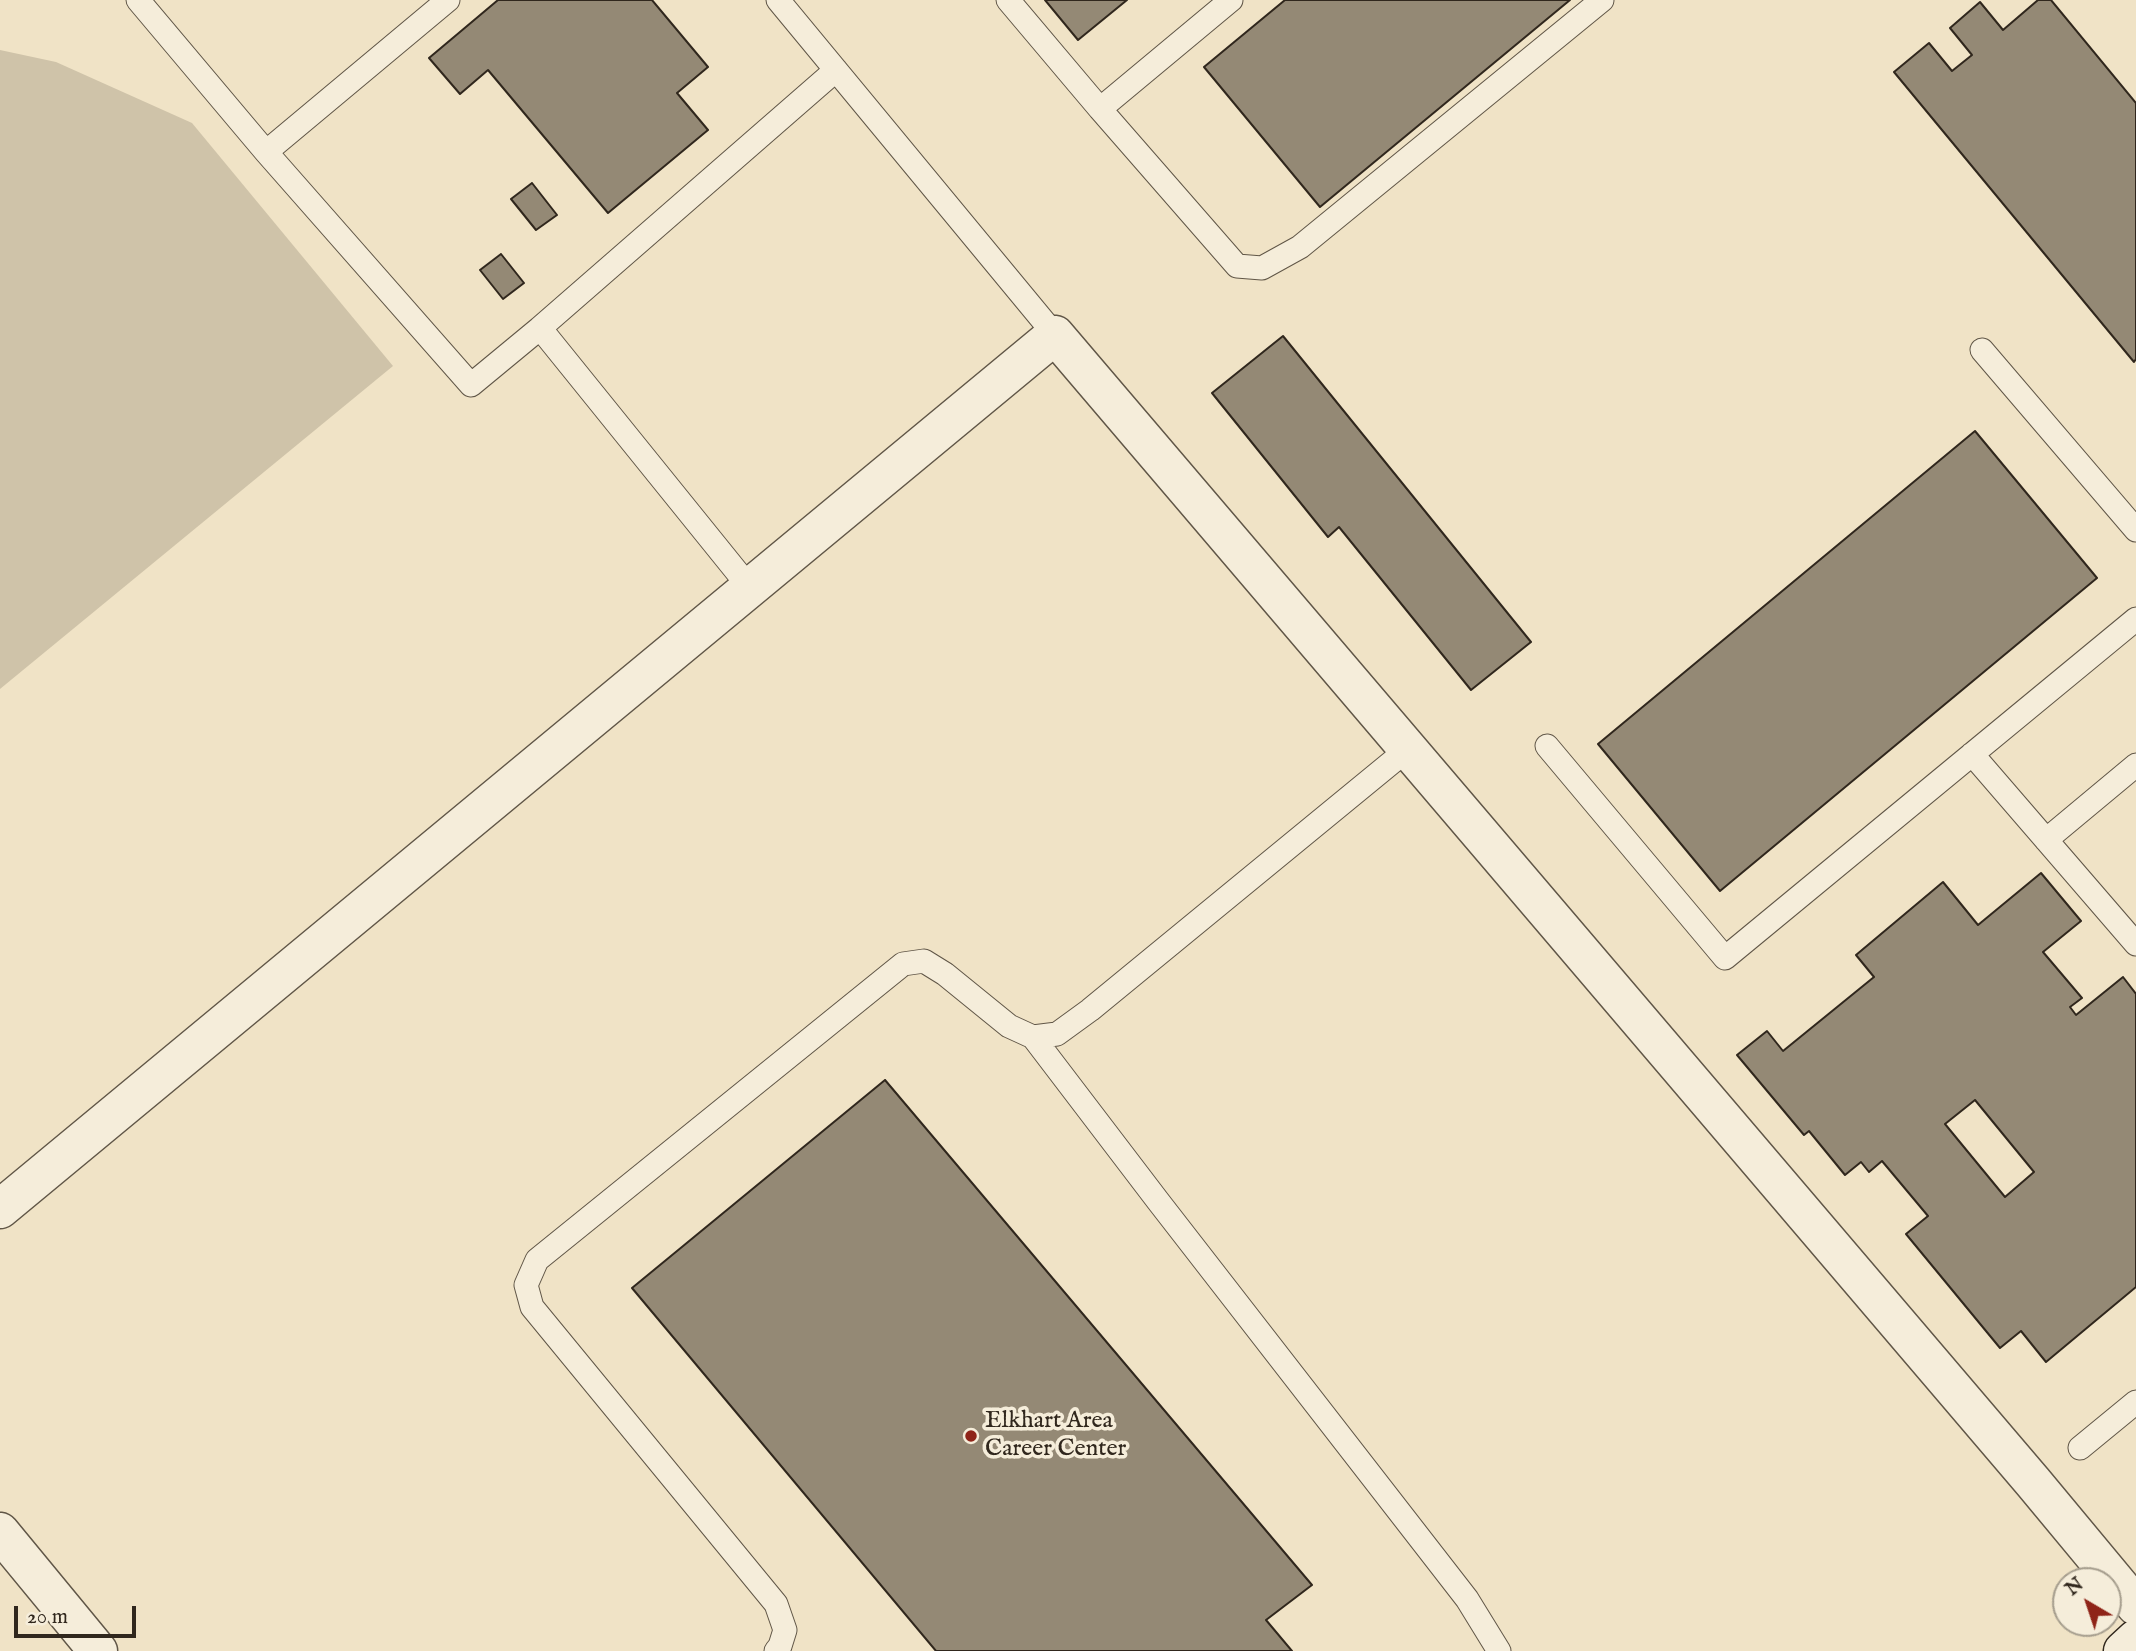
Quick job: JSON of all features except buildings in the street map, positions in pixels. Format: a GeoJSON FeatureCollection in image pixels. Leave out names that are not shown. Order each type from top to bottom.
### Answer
{"type":"FeatureCollection","features":[{"type":"Feature","properties":{"kind":"street"},"geometry":{"type":"LineString","coordinates":[[0,1209],[1055,335],[2136,1606]]}},
{"type":"Feature","properties":{"kind":"street"},"geometry":{"type":"LineString","coordinates":[[0,1532],[98,1651]]}},
{"type":"Feature","properties":{"kind":"street"},"geometry":{"type":"LineString","coordinates":[[2123,1651],[2136,1639]]}},
{"type":"Feature","properties":{"kind":"lane"},"geometry":{"type":"LineString","coordinates":[[138,0],[266,152],[471,385],[836,70]]}},
{"type":"Feature","properties":{"kind":"lane"},"geometry":{"type":"LineString","coordinates":[[266,152],[448,0]]}},
{"type":"Feature","properties":{"kind":"lane"},"geometry":{"type":"LineString","coordinates":[[778,0],[1055,335]]}},
{"type":"Feature","properties":{"kind":"lane"},"geometry":{"type":"LineString","coordinates":[[1008,0],[1237,266],[1262,268],[1300,247],[1602,0]]}},
{"type":"Feature","properties":{"kind":"lane"},"geometry":{"type":"LineString","coordinates":[[1100,109],[1231,0]]}},
{"type":"Feature","properties":{"kind":"lane"},"geometry":{"type":"LineString","coordinates":[[540,328],[750,588]]}},
{"type":"Feature","properties":{"kind":"lane"},"geometry":{"type":"LineString","coordinates":[[1982,350],[2136,530]]}},
{"type":"Feature","properties":{"kind":"lane"},"geometry":{"type":"LineString","coordinates":[[1547,746],[1725,958],[2136,619]]}},
{"type":"Feature","properties":{"kind":"lane"},"geometry":{"type":"LineString","coordinates":[[1033,1037],[1057,1034],[1090,1010],[1408,748]]}},
{"type":"Feature","properties":{"kind":"lane"},"geometry":{"type":"LineString","coordinates":[[1972,754],[2136,944]]}},
{"type":"Feature","properties":{"kind":"lane"},"geometry":{"type":"LineString","coordinates":[[2046,840],[2136,765]]}},
{"type":"Feature","properties":{"kind":"lane"},"geometry":{"type":"LineString","coordinates":[[776,1651],[785,1630],[776,1604],[532,1307],[526,1285],[537,1260],[903,964],[924,961],[945,974],[1009,1026],[1033,1037],[1467,1599],[1499,1651]]}},
{"type":"Feature","properties":{"kind":"lane"},"geometry":{"type":"LineString","coordinates":[[2080,1448],[2136,1402]]}},
{"type":"Feature","properties":{"kind":"shaded area"},"geometry":{"type":"Polygon","coordinates":[[[0,50],[56,62],[192,123],[393,366],[0,689],[0,50]]]}},
{"type":"Feature","properties":{"kind":"place","name":"Elkhart Area Career Center"},"geometry":{"type":"Point","coordinates":[971,1436]}}]}
